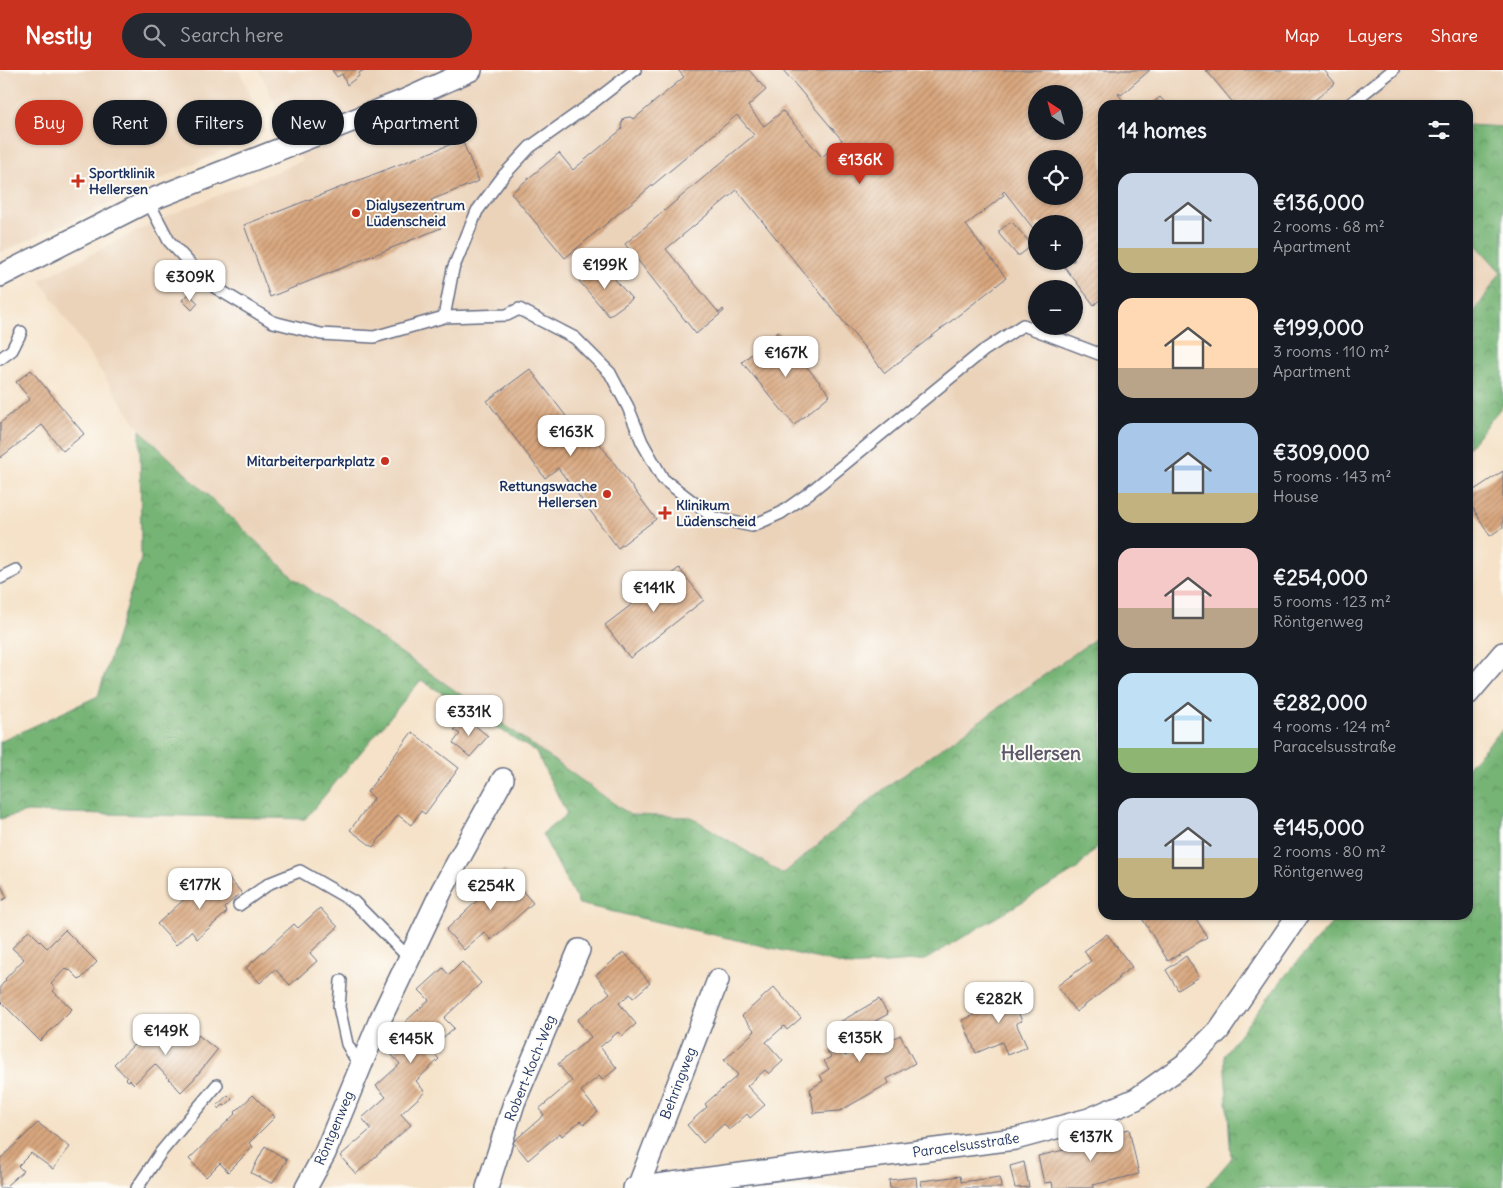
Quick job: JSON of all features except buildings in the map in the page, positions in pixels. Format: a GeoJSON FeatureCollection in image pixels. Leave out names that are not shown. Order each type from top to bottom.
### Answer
{"type":"FeatureCollection","features":[{"type":"Feature","properties":{"kind":"street"},"geometry":{"type":"LineString","coordinates":[[0,276],[148,201],[405,100],[471,70]]}},
{"type":"Feature","properties":{"kind":"street"},"geometry":{"type":"LineString","coordinates":[[1473,688],[1503,653]]}},
{"type":"Feature","properties":{"kind":"street","name":"Röntgenweg"},"geometry":{"type":"LineString","coordinates":[[306,1188],[325,1153],[379,1022],[442,890],[503,779]]}},
{"type":"Feature","properties":{"kind":"street","name":"Paracelsusstraße"},"geometry":{"type":"LineString","coordinates":[[636,1188],[1015,1140],[1096,1116],[1136,1099],[1185,1064],[1218,1030],[1295,920]]}},
{"type":"Feature","properties":{"kind":"street","name":"Robert-Koch-Weg"},"geometry":{"type":"LineString","coordinates":[[487,1188],[514,1104],[579,950]]}},
{"type":"Feature","properties":{"kind":"street","name":"Behringweg"},"geometry":{"type":"LineString","coordinates":[[636,1188],[718,980]]}},
{"type":"Feature","properties":{"kind":"lane"},"geometry":{"type":"LineString","coordinates":[[444,317],[454,269],[477,211],[504,175],[530,147],[634,70]]}},
{"type":"Feature","properties":{"kind":"lane"},"geometry":{"type":"LineString","coordinates":[[1355,100],[1394,70]]}},
{"type":"Feature","properties":{"kind":"lane"},"geometry":{"type":"LineString","coordinates":[[148,201],[169,241],[193,267],[216,288],[273,322],[321,334],[374,337],[444,317],[507,315],[519,309],[575,338],[610,373],[628,407],[642,442],[663,479],[714,518],[752,526],[781,513],[983,351],[1023,325],[1098,354]]}},
{"type":"Feature","properties":{"kind":"lane"},"geometry":{"type":"LineString","coordinates":[[0,359],[12,350],[21,332]]}},
{"type":"Feature","properties":{"kind":"lane"},"geometry":{"type":"LineString","coordinates":[[0,578],[16,570]]}},
{"type":"Feature","properties":{"kind":"lane"},"geometry":{"type":"LineString","coordinates":[[239,905],[270,883],[300,871],[354,902],[410,959]]}},
{"type":"Feature","properties":{"kind":"lane"},"geometry":{"type":"LineString","coordinates":[[341,980],[339,1007],[347,1044],[360,1067]]}},
{"type":"Feature","properties":{"kind":"lane"},"geometry":{"type":"LineString","coordinates":[[137,1188],[162,1152],[217,1084]]}},
{"type":"Feature","properties":{"kind":"shaded area","name":"Sportklinik Hellersen"},"geometry":{"type":"Polygon","coordinates":[[[0,70],[239,70],[252,100],[177,100],[177,145],[235,145],[0,253],[0,70]]]}},
{"type":"Feature","properties":{"kind":"shaded area","name":"Klinikum Lüdenscheid"},"geometry":{"type":"Polygon","coordinates":[[[259,70],[1503,70],[1503,405],[1473,442],[1473,100],[1098,100],[1098,846],[1077,869],[925,960],[850,966],[579,904],[542,834],[567,814],[536,752],[506,726],[295,579],[140,430],[40,280],[165,217],[302,161],[294,145],[344,145],[344,100],[273,100],[259,70]]]}},
{"type":"Feature","properties":{"kind":"shaded area","name":"Sportklinik Hellersen"},"geometry":{"type":"Polygon","coordinates":[[[262,122],[266,131],[262,133],[262,122]]]}},
{"type":"Feature","properties":{"kind":"green space"},"geometry":{"type":"Polygon","coordinates":[[[1473,125],[1503,127],[1503,405],[1473,442],[1473,314],[1501,272],[1473,241],[1473,125]]]}},
{"type":"Feature","properties":{"kind":"green space"},"geometry":{"type":"Polygon","coordinates":[[[140,430],[295,579],[630,815],[691,817],[783,874],[880,792],[1098,637],[1098,846],[1077,869],[925,960],[850,966],[579,904],[542,834],[567,814],[536,752],[421,680],[305,819],[27,812],[0,819],[0,742],[98,696],[141,559],[140,430]]]}},
{"type":"Feature","properties":{"kind":"green space"},"geometry":{"type":"Polygon","coordinates":[[[1503,729],[1503,1188],[1206,1188],[1231,1159],[1224,1054],[1289,971],[1335,920],[1473,920],[1473,761],[1503,729]]]}},
{"type":"Feature","properties":{"kind":"place","name":"Sportklinik Hellersen"},"geometry":{"type":"Point","coordinates":[78,181]}},
{"type":"Feature","properties":{"kind":"place","name":"Dialysezentrum Lüdenscheid"},"geometry":{"type":"Point","coordinates":[356,213]}},
{"type":"Feature","properties":{"kind":"place","name":"Mitarbeiterparkplatz"},"geometry":{"type":"Point","coordinates":[385,461]}},
{"type":"Feature","properties":{"kind":"place","name":"Rettungswache Hellersen"},"geometry":{"type":"Point","coordinates":[607,494]}},
{"type":"Feature","properties":{"kind":"place","name":"Klinikum Lüdenscheid"},"geometry":{"type":"Point","coordinates":[665,513]}},
{"type":"Feature","properties":{"kind":"district","name":"Hellersen"},"geometry":{"type":"Point","coordinates":[1041,753]}}]}
